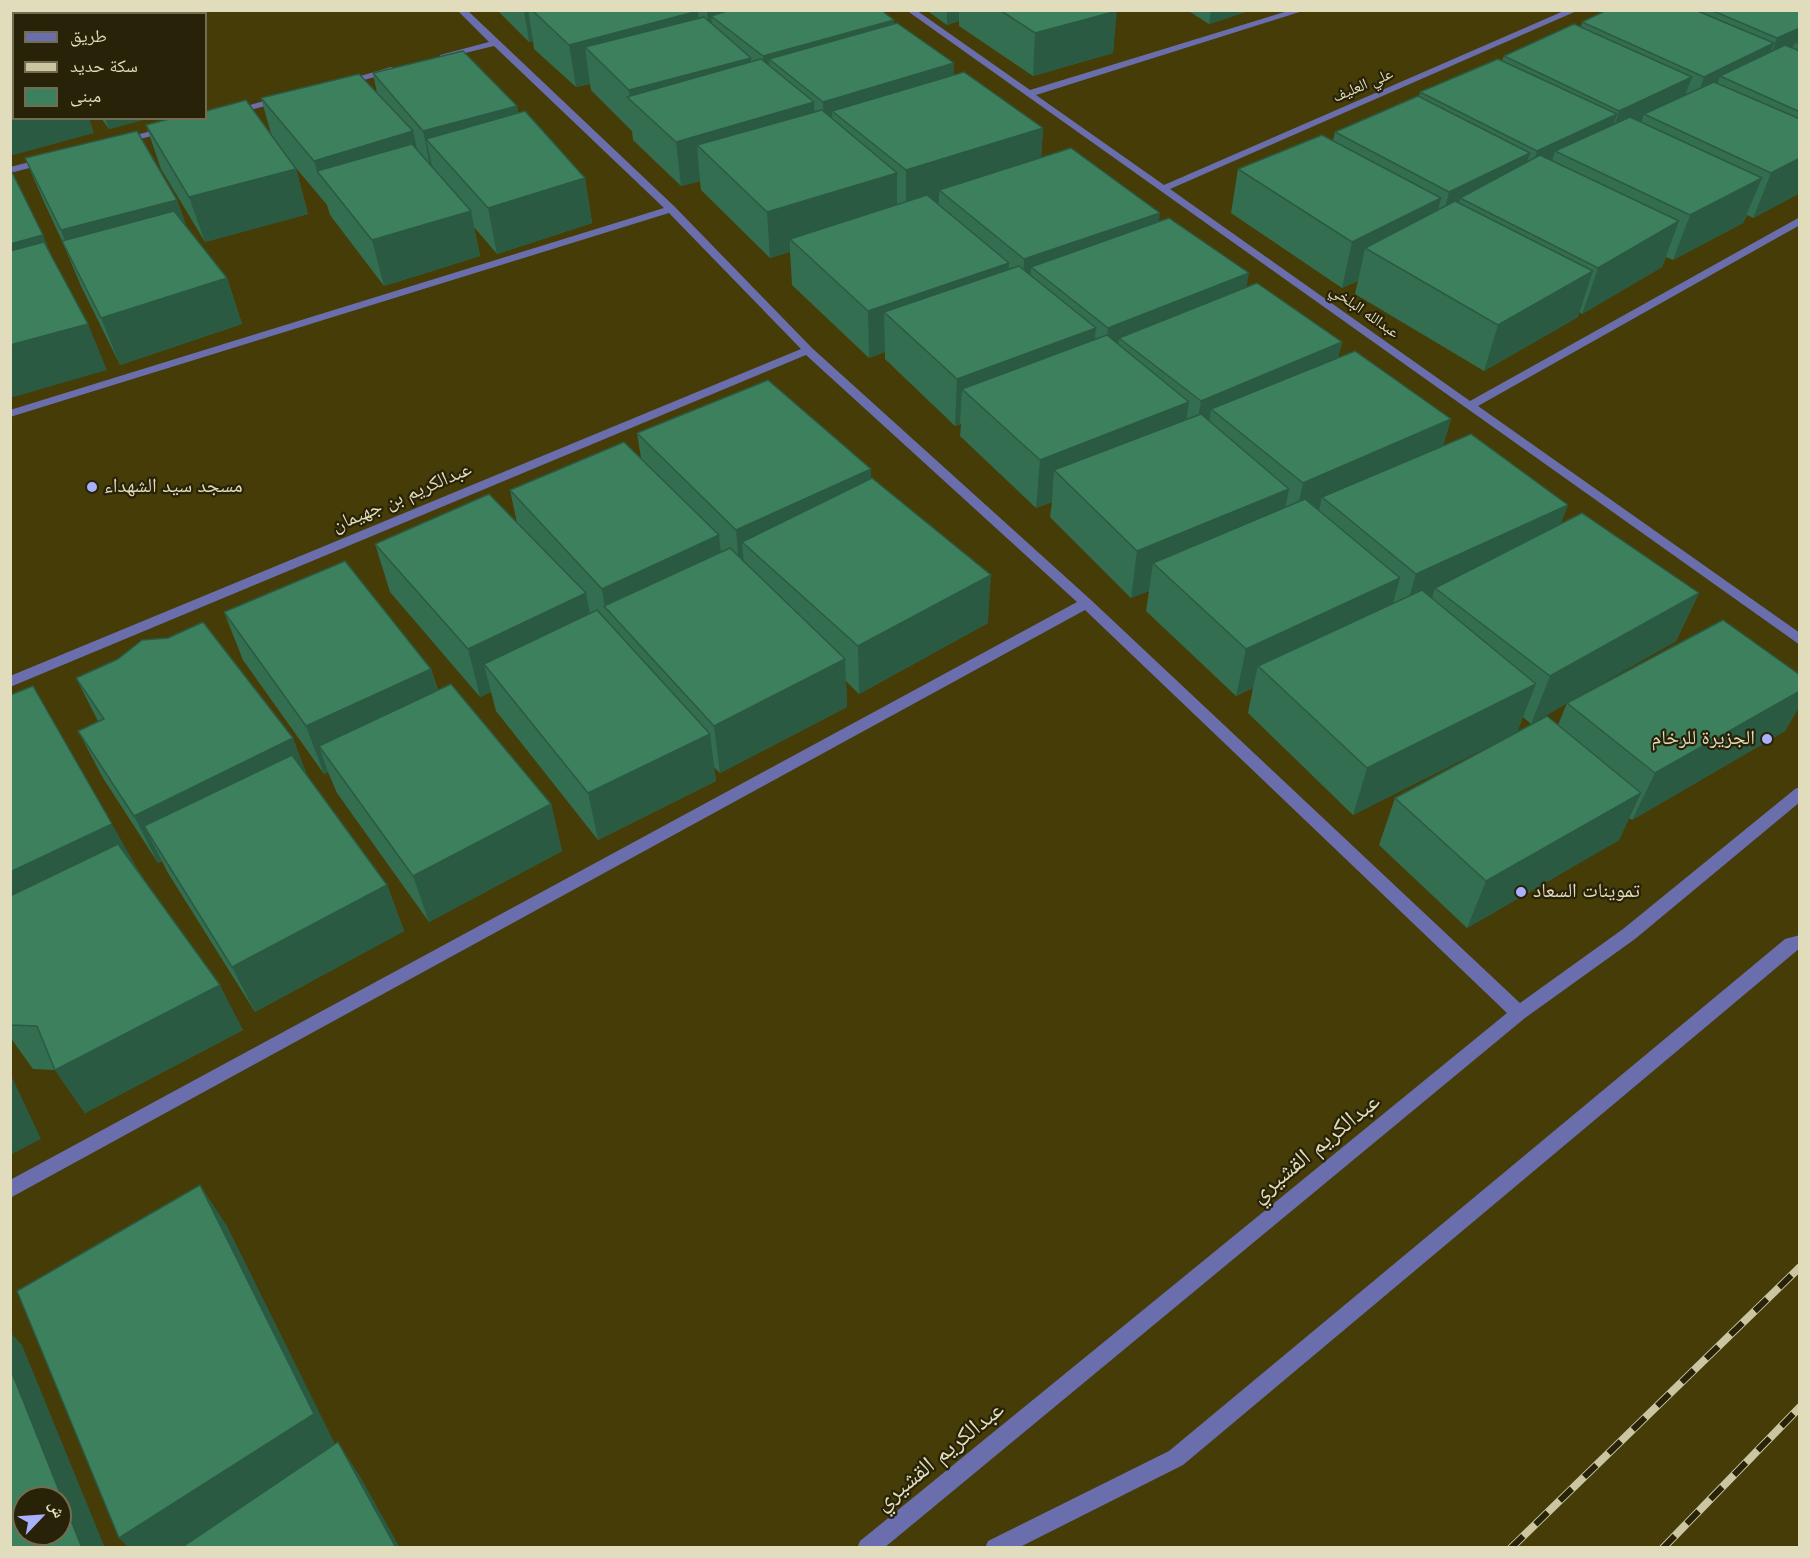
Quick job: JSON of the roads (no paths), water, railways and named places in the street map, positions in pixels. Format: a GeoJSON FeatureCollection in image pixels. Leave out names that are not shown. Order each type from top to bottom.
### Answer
{"type":"FeatureCollection","features":[{"type":"Feature","properties":{"kind":"street"},"geometry":{"type":"LineString","coordinates":[[461,10],[671,209],[808,350],[1086,603],[1519,1013]]}},
{"type":"Feature","properties":{"kind":"street","name":"عبدالله البلخي"},"geometry":{"type":"LineString","coordinates":[[910,10],[1800,640]]}},
{"type":"Feature","properties":{"kind":"street"},"geometry":{"type":"LineString","coordinates":[[1028,94],[1302,10]]}},
{"type":"Feature","properties":{"kind":"street","name":"علي العليف"},"geometry":{"type":"LineString","coordinates":[[1162,189],[1575,10]]}},
{"type":"Feature","properties":{"kind":"street"},"geometry":{"type":"LineString","coordinates":[[438,58],[496,43]]}},
{"type":"Feature","properties":{"kind":"street"},"geometry":{"type":"LineString","coordinates":[[334,85],[403,67]]}},
{"type":"Feature","properties":{"kind":"street"},"geometry":{"type":"LineString","coordinates":[[218,115],[288,97]]}},
{"type":"Feature","properties":{"kind":"street"},"geometry":{"type":"LineString","coordinates":[[114,142],[184,124]]}},
{"type":"Feature","properties":{"kind":"street"},"geometry":{"type":"LineString","coordinates":[[10,170],[57,158]]}},
{"type":"Feature","properties":{"kind":"street"},"geometry":{"type":"LineString","coordinates":[[10,414],[671,209]]}},
{"type":"Feature","properties":{"kind":"street"},"geometry":{"type":"LineString","coordinates":[[1469,406],[1800,220]]}},
{"type":"Feature","properties":{"kind":"street","name":"عبدالكريم بن جهيمان"},"geometry":{"type":"LineString","coordinates":[[10,682],[808,350]]}},
{"type":"Feature","properties":{"kind":"street"},"geometry":{"type":"LineString","coordinates":[[10,1190],[1086,603]]}},
{"type":"Feature","properties":{"kind":"street","name":"عبدالكريم القشيري"},"geometry":{"type":"LineString","coordinates":[[867,1548],[1519,1013],[1629,934],[1800,793]]}},
{"type":"Feature","properties":{"kind":"street"},"geometry":{"type":"LineString","coordinates":[[994,1548],[1176,1458],[1791,944],[1800,941]]}},
{"type":"Feature","properties":{"kind":"railway"},"geometry":{"type":"LineString","coordinates":[[1511,1548],[1800,1267]]}},
{"type":"Feature","properties":{"kind":"railway"},"geometry":{"type":"LineString","coordinates":[[1663,1548],[1800,1407]]}},
{"type":"Feature","properties":{"kind":"place","name":"مسجد سيد الشهداء"},"geometry":{"type":"Point","coordinates":[92,487]}},
{"type":"Feature","properties":{"kind":"place","name":"الجزيرة للرخام"},"geometry":{"type":"Point","coordinates":[1767,739]}},
{"type":"Feature","properties":{"kind":"place","name":"تموينات السعاد"},"geometry":{"type":"Point","coordinates":[1521,892]}}]}
